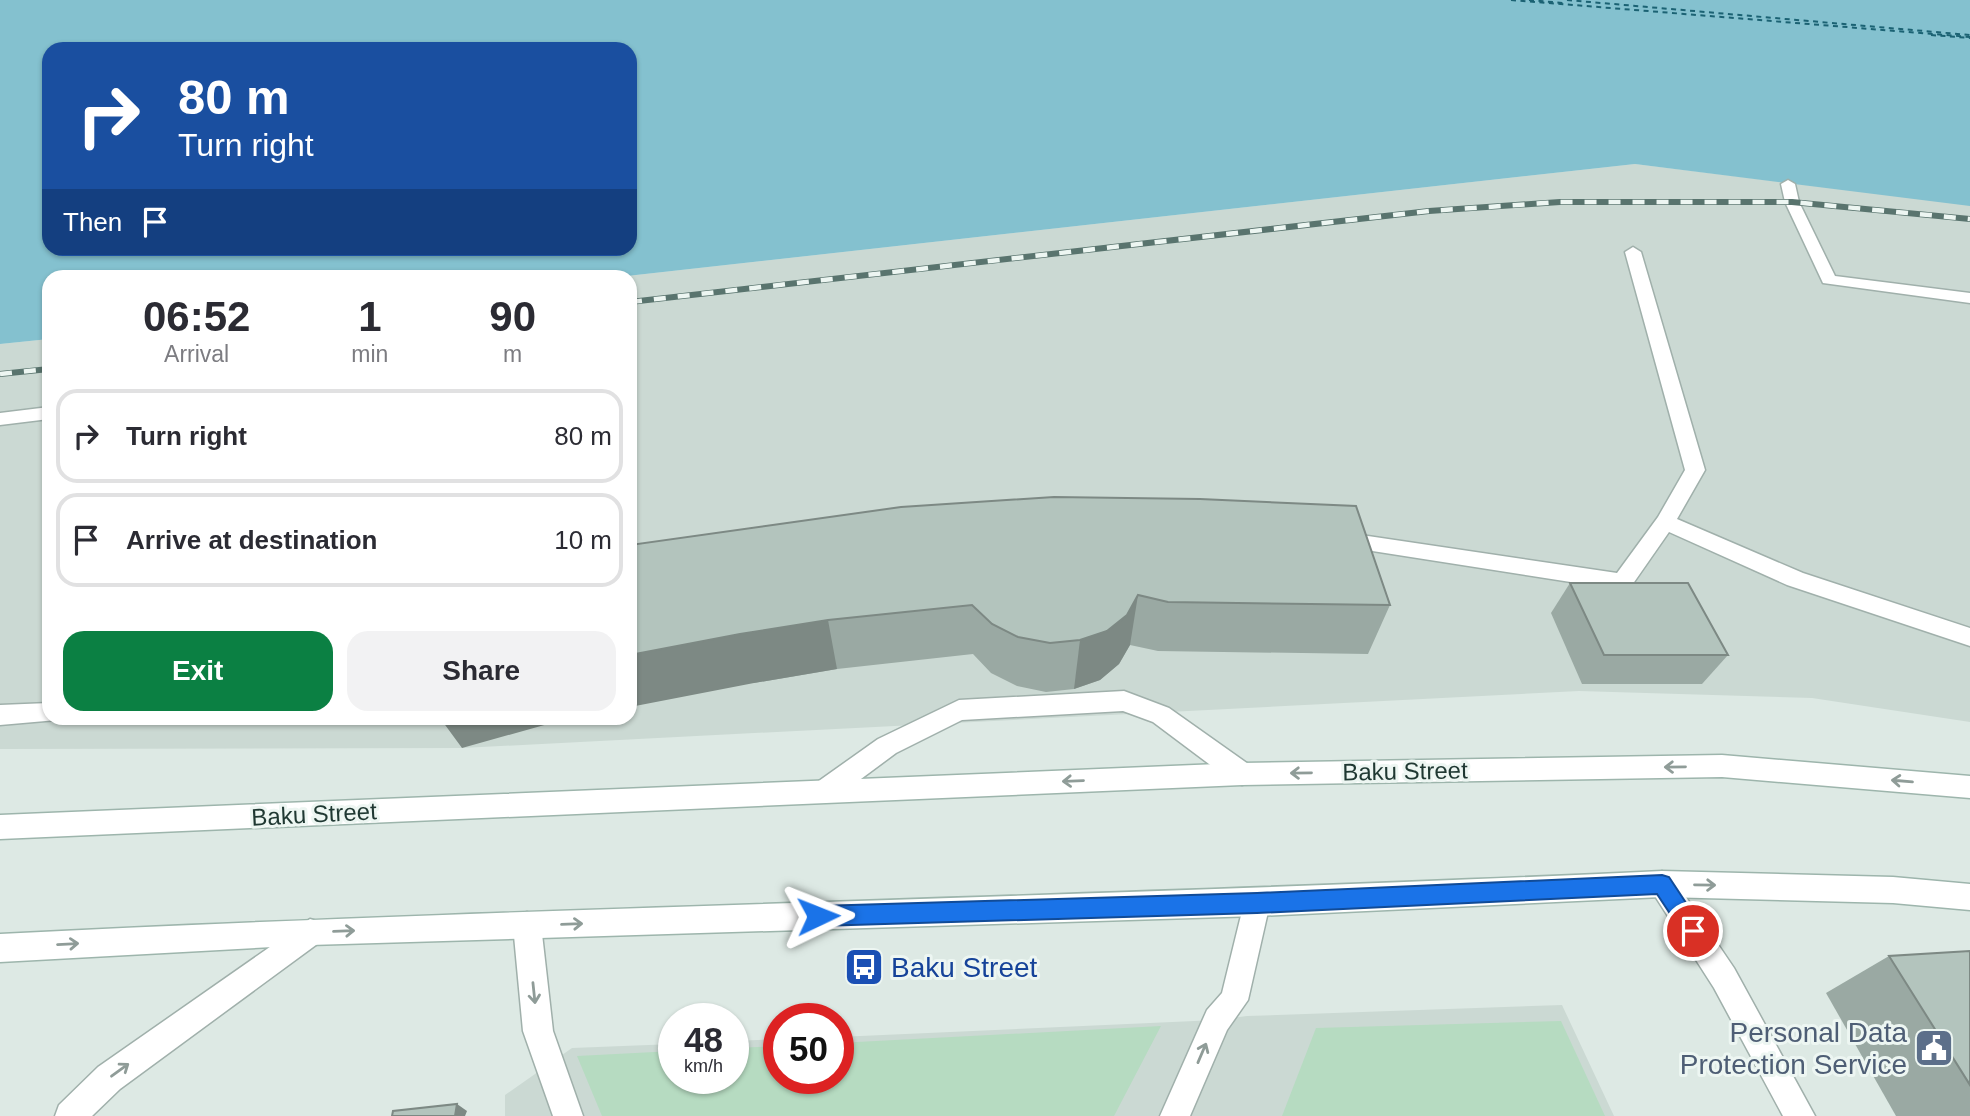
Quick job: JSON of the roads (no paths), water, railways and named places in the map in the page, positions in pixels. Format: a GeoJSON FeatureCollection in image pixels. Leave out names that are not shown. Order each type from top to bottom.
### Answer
{"type":"FeatureCollection","features":[{"type":"Feature","properties":{"kind":"main road"},"geometry":{"type":"LineString","coordinates":[[1788,184],[1792,202],[1829,279],[1970,298]]}},
{"type":"Feature","properties":{"kind":"main road"},"geometry":{"type":"LineString","coordinates":[[1325,538],[1622,582],[1665,522],[1695,470],[1633,252]]}},
{"type":"Feature","properties":{"kind":"main road"},"geometry":{"type":"LineString","coordinates":[[0,419],[42,414]]}},
{"type":"Feature","properties":{"kind":"main road"},"geometry":{"type":"LineString","coordinates":[[1665,522],[1795,579],[1970,637]]}},
{"type":"Feature","properties":{"kind":"main road"},"geometry":{"type":"LineString","coordinates":[[825,792],[887,746],[959,709],[1124,701],[1161,715],[1242,774]]}},
{"type":"Feature","properties":{"kind":"main road"},"geometry":{"type":"LineString","coordinates":[[0,715],[42,713]]}},
{"type":"Feature","properties":{"kind":"main road","name":"Baku Street"},"geometry":{"type":"LineString","coordinates":[[0,827],[1242,774],[1722,766],[1970,787]]}},
{"type":"Feature","properties":{"kind":"main road"},"geometry":{"type":"LineString","coordinates":[[1662,884],[1724,978],[1800,1116]]}},
{"type":"Feature","properties":{"kind":"main road"},"geometry":{"type":"LineString","coordinates":[[0,948],[310,932],[1257,903],[1662,884],[1893,890],[1970,897]]}},
{"type":"Feature","properties":{"kind":"main road"},"geometry":{"type":"LineString","coordinates":[[1175,1116],[1217,1020],[1234,1000],[1257,903]]}},
{"type":"Feature","properties":{"kind":"main road"},"geometry":{"type":"LineString","coordinates":[[527,925],[538,1031],[568,1116]]}},
{"type":"Feature","properties":{"kind":"main road"},"geometry":{"type":"LineString","coordinates":[[70,1116],[109,1078],[310,932]]}},
{"type":"Feature","properties":{"kind":"water"},"geometry":{"type":"Polygon","coordinates":[[[0,0],[1970,0],[1970,206],[1635,164],[637,275],[637,270],[42,270],[42,340],[0,344],[0,0]]]}},
{"type":"Feature","properties":{"kind":"railway"},"geometry":{"type":"LineString","coordinates":[[637,301],[1429,211],[1560,202],[1792,202],[1970,219]]}},
{"type":"Feature","properties":{"kind":"railway"},"geometry":{"type":"LineString","coordinates":[[0,374],[42,370]]}},
{"type":"Feature","properties":{"kind":"place","name":"Baku Street"},"geometry":{"type":"Point","coordinates":[864,967]}},
{"type":"Feature","properties":{"kind":"place","name":"Personal Data Protection Service"},"geometry":{"type":"Point","coordinates":[1934,1048]}}]}
